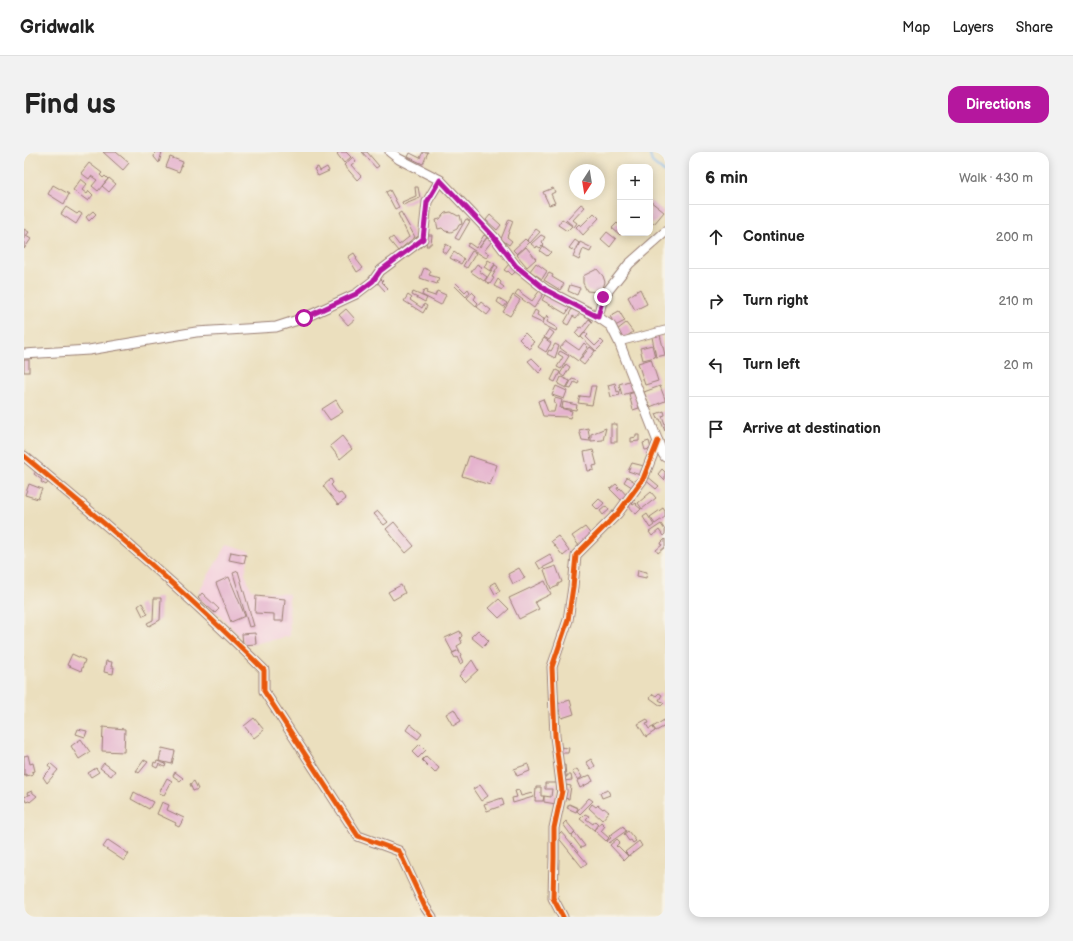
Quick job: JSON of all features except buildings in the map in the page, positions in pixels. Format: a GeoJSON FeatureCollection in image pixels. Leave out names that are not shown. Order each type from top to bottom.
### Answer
{"type":"FeatureCollection","features":[{"type":"Feature","properties":{"kind":"street"},"geometry":{"type":"LineString","coordinates":[[390,152],[399,159],[440,180],[494,237],[516,266],[546,290],[598,317],[611,326],[619,342],[665,457]]}},
{"type":"Feature","properties":{"kind":"street"},"geometry":{"type":"LineString","coordinates":[[24,354],[89,350],[196,332],[276,327],[304,318],[356,294],[373,281],[380,271],[423,239],[427,202],[440,180]]}},
{"type":"Feature","properties":{"kind":"street"},"geometry":{"type":"LineString","coordinates":[[598,317],[603,297],[629,264],[665,232]]}},
{"type":"Feature","properties":{"kind":"street"},"geometry":{"type":"LineString","coordinates":[[619,342],[665,330]]}},
{"type":"Feature","properties":{"kind":"street"},"geometry":{"type":"LineString","coordinates":[[563,917],[553,898],[554,828],[562,792],[555,736],[552,667],[568,620],[576,555],[618,513],[643,479],[658,441]]}},
{"type":"Feature","properties":{"kind":"street"},"geometry":{"type":"LineString","coordinates":[[24,456],[98,518],[180,591],[264,670],[264,692],[358,836],[399,851],[424,907],[432,917]]}},
{"type":"Feature","properties":{"kind":"shaded area"},"geometry":{"type":"Polygon","coordinates":[[[227,545],[250,552],[245,573],[251,590],[289,594],[290,636],[248,645],[198,592],[227,545]]]}},
{"type":"Feature","properties":{"kind":"waterway"},"geometry":{"type":"LineString","coordinates":[[649,152],[652,162],[665,173]]}},
{"type":"Feature","properties":{"kind":"cycle path"},"geometry":{"type":"LineString","coordinates":[[563,917],[553,898],[554,828],[562,791],[555,736],[552,667],[568,620],[576,555],[618,513],[643,479],[658,441]]}},
{"type":"Feature","properties":{"kind":"cycle path"},"geometry":{"type":"LineString","coordinates":[[24,456],[146,560],[206,614],[264,670],[264,691],[358,836],[399,851],[425,907],[432,917]]}},
{"type":"Feature","properties":{"kind":"route"},"geometry":{"type":"LineString","coordinates":[[304,318],[356,294],[373,281],[380,271],[423,239],[427,202],[440,180],[494,237],[516,266],[546,290],[598,317],[603,297]]}}]}
